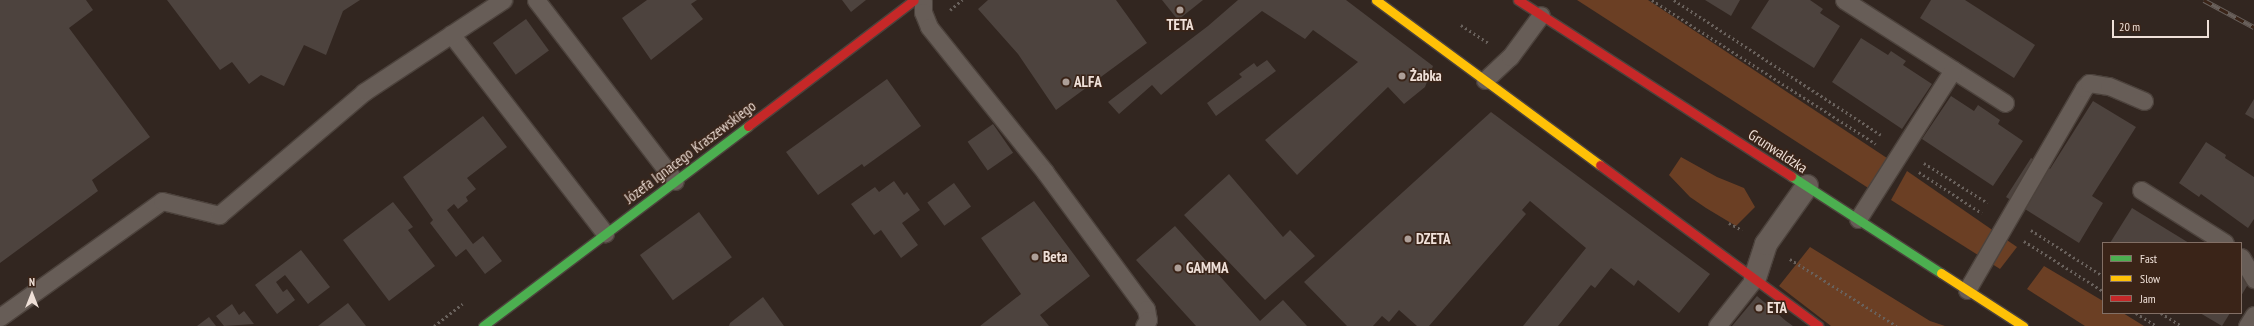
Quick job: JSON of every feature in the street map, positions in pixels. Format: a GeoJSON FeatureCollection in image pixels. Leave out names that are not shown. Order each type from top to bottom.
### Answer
{"type":"FeatureCollection","features":[{"type":"Feature","properties":{"kind":"street","name":"Józefa Ignacego Kraszewskiego"},"geometry":{"type":"LineString","coordinates":[[483,326],[914,0]]}},
{"type":"Feature","properties":{"kind":"street"},"geometry":{"type":"LineString","coordinates":[[1376,0],[1755,278],[1818,326]]}},
{"type":"Feature","properties":{"kind":"street","name":"Grunwaldzka"},"geometry":{"type":"LineString","coordinates":[[1518,0],[2023,326]]}},
{"type":"Feature","properties":{"kind":"street"},"geometry":{"type":"LineString","coordinates":[[1755,278],[1766,244],[1807,186]]}},
{"type":"Feature","properties":{"kind":"lane"},"geometry":{"type":"LineString","coordinates":[[0,317],[162,201],[219,215],[364,92],[503,0]]}},
{"type":"Feature","properties":{"kind":"lane"},"geometry":{"type":"LineString","coordinates":[[536,0],[674,181]]}},
{"type":"Feature","properties":{"kind":"lane"},"geometry":{"type":"LineString","coordinates":[[923,0],[923,12],[930,27],[1045,172],[1146,309],[1148,320],[1144,326]]}},
{"type":"Feature","properties":{"kind":"lane"},"geometry":{"type":"LineString","coordinates":[[1844,0],[2005,103]]}},
{"type":"Feature","properties":{"kind":"lane"},"geometry":{"type":"LineString","coordinates":[[1485,80],[1510,57],[1541,15]]}},
{"type":"Feature","properties":{"kind":"lane"},"geometry":{"type":"LineString","coordinates":[[451,34],[605,233]]}},
{"type":"Feature","properties":{"kind":"lane"},"geometry":{"type":"LineString","coordinates":[[1858,219],[1953,70]]}},
{"type":"Feature","properties":{"kind":"lane"},"geometry":{"type":"LineString","coordinates":[[1967,290],[2084,88],[2089,83],[2109,86],[2144,101]]}},
{"type":"Feature","properties":{"kind":"lane"},"geometry":{"type":"LineString","coordinates":[[2141,190],[2223,242]]}},
{"type":"Feature","properties":{"kind":"lane"},"geometry":{"type":"LineString","coordinates":[[2242,259],[2254,279]]}},
{"type":"Feature","properties":{"kind":"lane"},"geometry":{"type":"LineString","coordinates":[[1717,326],[1755,278]]}},
{"type":"Feature","properties":{"kind":"lane"},"geometry":{"type":"LineString","coordinates":[[2247,326],[2254,315]]}},
{"type":"Feature","properties":{"kind":"path"},"geometry":{"type":"LineString","coordinates":[[2138,314],[2156,326]]}},
{"type":"Feature","properties":{"kind":"path"},"geometry":{"type":"LineString","coordinates":[[2163,314],[2182,326]]}},
{"type":"Feature","properties":{"kind":"shaded area"},"geometry":{"type":"Polygon","coordinates":[[[1577,0],[1648,0],[1896,164],[1876,193],[1577,0]]]}},
{"type":"Feature","properties":{"kind":"shaded area"},"geometry":{"type":"Polygon","coordinates":[[[1681,157],[1717,177],[1744,188],[1755,207],[1736,226],[1706,208],[1690,197],[1669,175],[1681,157]]]}},
{"type":"Feature","properties":{"kind":"shaded area"},"geometry":{"type":"Polygon","coordinates":[[[1907,171],[2017,247],[2000,269],[1891,200],[1907,171]]]}},
{"type":"Feature","properties":{"kind":"shaded area"},"geometry":{"type":"Polygon","coordinates":[[[1810,247],[1930,321],[1945,326],[1831,326],[1779,286],[1810,247]]]}},
{"type":"Feature","properties":{"kind":"shaded area"},"geometry":{"type":"Polygon","coordinates":[[[2044,266],[2102,300],[2102,314],[2125,314],[2144,326],[2085,326],[2027,289],[2044,266]]]}},
{"type":"Feature","properties":{"kind":"building"},"geometry":{"type":"Polygon","coordinates":[[[0,0],[86,0],[93,10],[69,28],[150,137],[92,180],[98,191],[0,263],[0,0]]]}},
{"type":"Feature","properties":{"kind":"building"},"geometry":{"type":"Polygon","coordinates":[[[167,0],[360,0],[343,11],[326,55],[304,45],[284,86],[261,75],[249,84],[232,62],[220,70],[167,0]]]}},
{"type":"Feature","properties":{"kind":"building"},"geometry":{"type":"Polygon","coordinates":[[[647,0],[697,0],[691,4],[703,19],[651,60],[622,18],[647,0]]]}},
{"type":"Feature","properties":{"kind":"building"},"geometry":{"type":"Polygon","coordinates":[[[842,0],[866,0],[851,12],[842,0]]]}},
{"type":"Feature","properties":{"kind":"building","name":"ALFA"},"geometry":{"type":"Polygon","coordinates":[[[988,0],[1116,0],[1147,43],[1056,110],[1018,54],[978,9],[988,0]]]}},
{"type":"Feature","properties":{"kind":"building","name":"TETA"},"geometry":{"type":"Polygon","coordinates":[[[1162,0],[1203,0],[1178,20],[1162,0]]]}},
{"type":"Feature","properties":{"kind":"building"},"geometry":{"type":"Polygon","coordinates":[[[1238,0],[1346,0],[1433,66],[1425,87],[1404,104],[1388,87],[1297,175],[1265,140],[1358,62],[1313,30],[1305,39],[1262,11],[1161,95],[1152,85],[1119,114],[1108,102],[1208,26],[1238,0]]]}},
{"type":"Feature","properties":{"kind":"building"},"geometry":{"type":"Polygon","coordinates":[[[1705,0],[1740,0],[1731,16],[1705,0]]]}},
{"type":"Feature","properties":{"kind":"building"},"geometry":{"type":"Polygon","coordinates":[[[1769,0],[1810,0],[1823,9],[1820,13],[1840,26],[1814,68],[1751,28],[1769,0]]]}},
{"type":"Feature","properties":{"kind":"building"},"geometry":{"type":"Polygon","coordinates":[[[1931,0],[1965,0],[2035,45],[2014,78],[1920,18],[1931,0]]]}},
{"type":"Feature","properties":{"kind":"building"},"geometry":{"type":"Polygon","coordinates":[[[526,19],[549,51],[516,75],[493,43],[526,19]]]}},
{"type":"Feature","properties":{"kind":"building"},"geometry":{"type":"Polygon","coordinates":[[[1861,38],[1888,55],[1891,51],[1906,61],[1903,65],[1932,84],[1902,129],[1832,82],[1861,38]]]}},
{"type":"Feature","properties":{"kind":"building"},"geometry":{"type":"Polygon","coordinates":[[[1267,60],[1276,71],[1216,116],[1207,103],[1242,77],[1239,74],[1254,63],[1257,67],[1267,60]]]}},
{"type":"Feature","properties":{"kind":"building"},"geometry":{"type":"Polygon","coordinates":[[[887,79],[921,126],[864,167],[862,164],[818,195],[786,152],[887,79]]]}},
{"type":"Feature","properties":{"kind":"building"},"geometry":{"type":"Polygon","coordinates":[[[1951,96],[1974,111],[1978,105],[2000,120],[1998,124],[2023,141],[1993,186],[1922,139],[1951,96]]]}},
{"type":"Feature","properties":{"kind":"building"},"geometry":{"type":"Polygon","coordinates":[[[2254,99],[2254,119],[2245,114],[2254,99]]]}},
{"type":"Feature","properties":{"kind":"building"},"geometry":{"type":"Polygon","coordinates":[[[2093,101],[2136,127],[2092,196],[2103,203],[2079,243],[2006,197],[2031,158],[2050,169],[2093,101]]]}},
{"type":"Feature","properties":{"kind":"building"},"geometry":{"type":"Polygon","coordinates":[[[1491,112],[1710,274],[1679,313],[1638,280],[1634,286],[1611,268],[1595,288],[1591,285],[1558,326],[1523,326],[1586,248],[1530,201],[1522,210],[1526,214],[1429,326],[1417,326],[1399,310],[1389,322],[1382,316],[1373,326],[1347,326],[1304,282],[1491,112]]]}},
{"type":"Feature","properties":{"kind":"building"},"geometry":{"type":"Polygon","coordinates":[[[483,116],[507,147],[467,178],[476,189],[466,197],[468,201],[458,209],[454,204],[447,210],[473,244],[483,236],[502,261],[485,274],[466,249],[456,257],[430,223],[433,220],[403,177],[483,116]]]}},
{"type":"Feature","properties":{"kind":"building"},"geometry":{"type":"Polygon","coordinates":[[[993,124],[1013,153],[988,170],[968,142],[993,124]]]}},
{"type":"Feature","properties":{"kind":"building"},"geometry":{"type":"Polygon","coordinates":[[[2206,142],[2226,155],[2225,158],[2254,177],[2254,219],[2248,228],[2201,194],[2199,197],[2179,183],[2206,142]]]}},
{"type":"Feature","properties":{"kind":"building"},"geometry":{"type":"Polygon","coordinates":[[[1229,174],[1283,237],[1290,230],[1315,256],[1265,300],[1184,215],[1229,174]]]}},
{"type":"Feature","properties":{"kind":"building"},"geometry":{"type":"Polygon","coordinates":[[[894,181],[904,195],[907,192],[920,210],[902,223],[918,245],[901,258],[881,230],[874,235],[851,204],[875,187],[879,192],[894,181]]]}},
{"type":"Feature","properties":{"kind":"building"},"geometry":{"type":"Polygon","coordinates":[[[954,183],[971,206],[944,226],[927,202],[954,183]]]}},
{"type":"Feature","properties":{"kind":"building","name":"Beta"},"geometry":{"type":"Polygon","coordinates":[[[1034,201],[1090,276],[1040,315],[1049,326],[980,326],[1021,294],[981,238],[1034,201]]]}},
{"type":"Feature","properties":{"kind":"building"},"geometry":{"type":"Polygon","coordinates":[[[393,202],[413,227],[408,230],[435,266],[389,301],[343,240],[393,202]]]}},
{"type":"Feature","properties":{"kind":"building"},"geometry":{"type":"Polygon","coordinates":[[[2132,208],[2187,242],[2111,242],[2132,208]]]}},
{"type":"Feature","properties":{"kind":"building"},"geometry":{"type":"Polygon","coordinates":[[[699,212],[732,257],[673,300],[640,255],[699,212]]]}},
{"type":"Feature","properties":{"kind":"building","name":"GAMMA"},"geometry":{"type":"Polygon","coordinates":[[[1175,226],[1260,321],[1283,300],[1307,326],[1196,326],[1136,260],[1175,226]]]}},
{"type":"Feature","properties":{"kind":"building"},"geometry":{"type":"Polygon","coordinates":[[[301,250],[330,287],[308,304],[285,275],[276,282],[283,292],[287,289],[295,300],[277,314],[255,285],[301,250]]]}},
{"type":"Feature","properties":{"kind":"building"},"geometry":{"type":"Polygon","coordinates":[[[2242,277],[2250,281],[2242,294],[2242,277]]]}},
{"type":"Feature","properties":{"kind":"building","name":"ETA"},"geometry":{"type":"Polygon","coordinates":[[[1757,296],[1786,321],[1793,326],[1732,326],[1757,296]]]}},
{"type":"Feature","properties":{"kind":"building"},"geometry":{"type":"Polygon","coordinates":[[[763,297],[784,326],[729,326],[730,323],[763,297]]]}},
{"type":"Feature","properties":{"kind":"building"},"geometry":{"type":"Polygon","coordinates":[[[348,303],[366,326],[318,326],[348,303]]]}},
{"type":"Feature","properties":{"kind":"building"},"geometry":{"type":"Polygon","coordinates":[[[232,304],[239,315],[244,311],[254,324],[224,326],[216,316],[232,304]]]}},
{"type":"Feature","properties":{"kind":"building"},"geometry":{"type":"Polygon","coordinates":[[[2202,314],[2229,314],[2222,326],[2202,314]]]}},
{"type":"Feature","properties":{"kind":"building"},"geometry":{"type":"Polygon","coordinates":[[[209,317],[216,326],[197,326],[209,317]]]}},
{"type":"Feature","properties":{"kind":"railway"},"geometry":{"type":"LineString","coordinates":[[2204,0],[2254,27]]}},
{"type":"Feature","properties":{"kind":"traffic: fast"},"geometry":{"type":"LineString","coordinates":[[483,326],[748,126]]}},
{"type":"Feature","properties":{"kind":"traffic: fast"},"geometry":{"type":"LineString","coordinates":[[1791,176],[1941,273]]}},
{"type":"Feature","properties":{"kind":"traffic: slow"},"geometry":{"type":"LineString","coordinates":[[1376,0],[1600,165]]}},
{"type":"Feature","properties":{"kind":"traffic: slow"},"geometry":{"type":"LineString","coordinates":[[1941,273],[2023,326]]}},
{"type":"Feature","properties":{"kind":"traffic: jam"},"geometry":{"type":"LineString","coordinates":[[748,126],[914,0]]}},
{"type":"Feature","properties":{"kind":"traffic: jam"},"geometry":{"type":"LineString","coordinates":[[1518,0],[1791,176]]}},
{"type":"Feature","properties":{"kind":"traffic: jam"},"geometry":{"type":"LineString","coordinates":[[1600,165],[1818,326]]}},
{"type":"Feature","properties":{"kind":"place","name":"TETA"},"geometry":{"type":"Point","coordinates":[1180,10]}},
{"type":"Feature","properties":{"kind":"place","name":"Żabka"},"geometry":{"type":"Point","coordinates":[1402,76]}},
{"type":"Feature","properties":{"kind":"place","name":"ALFA"},"geometry":{"type":"Point","coordinates":[1066,82]}},
{"type":"Feature","properties":{"kind":"place","name":"DZETA"},"geometry":{"type":"Point","coordinates":[1408,239]}},
{"type":"Feature","properties":{"kind":"place","name":"Beta"},"geometry":{"type":"Point","coordinates":[1035,257]}},
{"type":"Feature","properties":{"kind":"place","name":"GAMMA"},"geometry":{"type":"Point","coordinates":[1178,268]}},
{"type":"Feature","properties":{"kind":"place","name":"ETA"},"geometry":{"type":"Point","coordinates":[1759,308]}}]}
